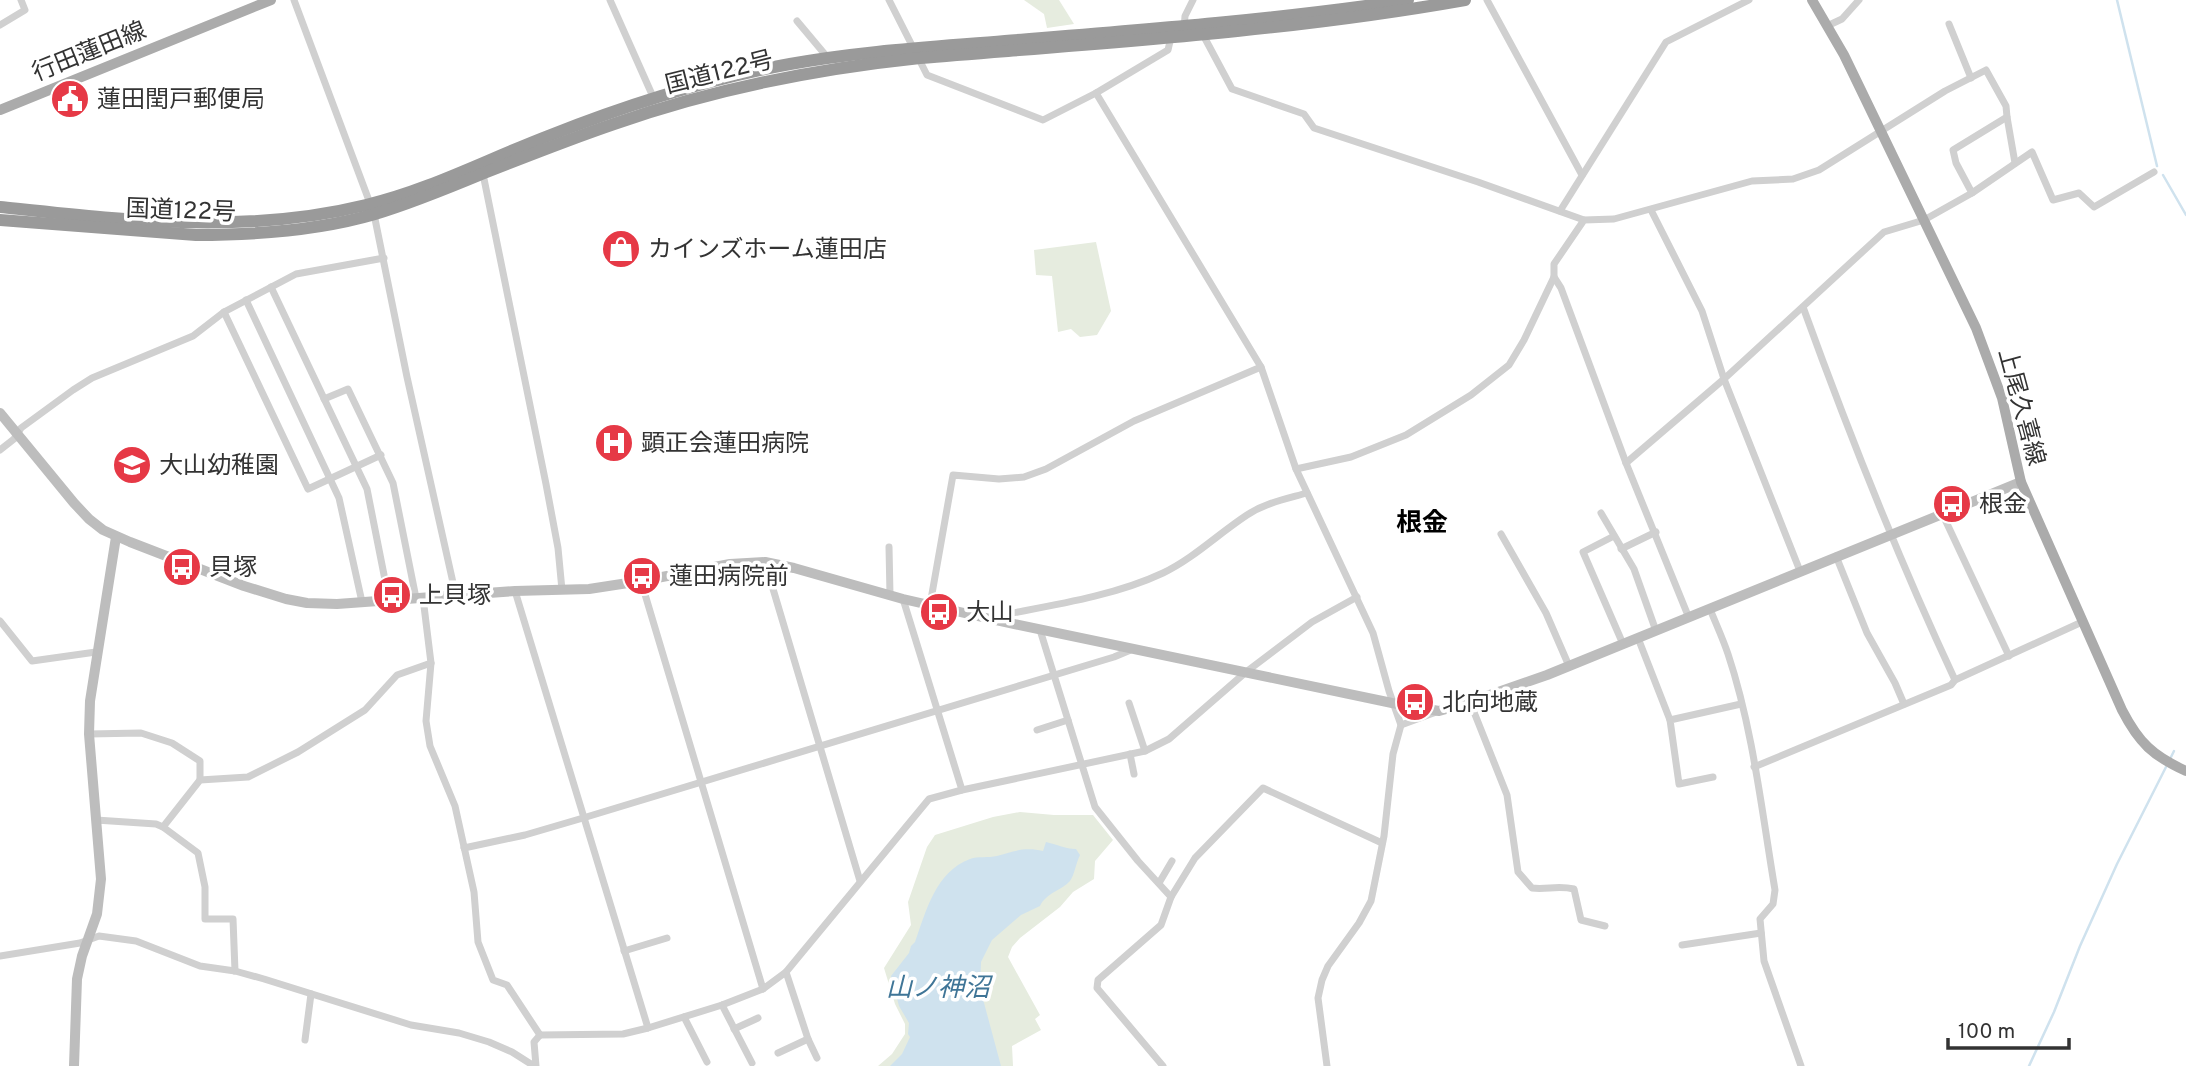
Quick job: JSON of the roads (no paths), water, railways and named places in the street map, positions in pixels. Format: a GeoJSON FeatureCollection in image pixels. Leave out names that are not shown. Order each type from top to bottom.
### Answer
{"type":"FeatureCollection","features":[{"type":"Feature","properties":{"kind":"highway","name":"国道122号"},"geometry":{"type":"LineString","coordinates":[[0,220],[196,234],[286,231],[432,195],[656,104],[738,75],[828,58],[916,54],[1180,33],[1408,0]]}},
{"type":"Feature","properties":{"kind":"highway","name":"国道122号"},"geometry":{"type":"LineString","coordinates":[[1201,30],[1354,19],[1465,0]]}},
{"type":"Feature","properties":{"kind":"highway","name":"国道122号"},"geometry":{"type":"LineString","coordinates":[[0,208],[225,224],[306,218],[372,209],[550,135],[656,104],[699,97],[791,75],[916,54]]}},
{"type":"Feature","properties":{"kind":"main road","name":"行田蓮田線"},"geometry":{"type":"LineString","coordinates":[[1,108],[271,0]]}},
{"type":"Feature","properties":{"kind":"main road","name":"上尾久喜線"},"geometry":{"type":"LineString","coordinates":[[1812,0],[1844,55],[1986,352],[2002,398],[2021,482],[2122,710],[2138,737],[2155,755],[2186,771]]}},
{"type":"Feature","properties":{"kind":"street"},"geometry":{"type":"LineString","coordinates":[[0,25],[25,10],[21,0]]}},
{"type":"Feature","properties":{"kind":"street"},"geometry":{"type":"LineString","coordinates":[[294,0],[372,209],[456,596]]}},
{"type":"Feature","properties":{"kind":"street"},"geometry":{"type":"LineString","coordinates":[[610,0],[656,104]]}},
{"type":"Feature","properties":{"kind":"street"},"geometry":{"type":"LineString","coordinates":[[889,0],[927,75],[1044,120],[1168,50],[1180,33],[1193,0]]}},
{"type":"Feature","properties":{"kind":"street"},"geometry":{"type":"LineString","coordinates":[[1487,0],[1582,175]]}},
{"type":"Feature","properties":{"kind":"street"},"geometry":{"type":"LineString","coordinates":[[1560,211],[1666,42],[1749,0]]}},
{"type":"Feature","properties":{"kind":"street"},"geometry":{"type":"LineString","coordinates":[[1827,26],[1842,19],[1859,0]]}},
{"type":"Feature","properties":{"kind":"street"},"geometry":{"type":"LineString","coordinates":[[797,21],[828,58]]}},
{"type":"Feature","properties":{"kind":"street"},"geometry":{"type":"LineString","coordinates":[[1949,24],[1971,78]]}},
{"type":"Feature","properties":{"kind":"street"},"geometry":{"type":"LineString","coordinates":[[1201,30],[1232,89],[1304,114],[1314,128],[1584,220],[1614,219],[1752,181],[1793,179],[1819,170],[1945,91],[1986,70],[2006,106],[2015,163]]}},
{"type":"Feature","properties":{"kind":"street"},"geometry":{"type":"LineString","coordinates":[[1096,93],[1261,367],[1296,469],[1373,633],[1392,703],[1401,724],[1393,754],[1382,843],[1371,901],[1359,923],[1328,966],[1318,998],[1327,1066]]}},
{"type":"Feature","properties":{"kind":"street"},"geometry":{"type":"LineString","coordinates":[[1972,192],[1956,163],[1953,150],[2007,117]]}},
{"type":"Feature","properties":{"kind":"street"},"geometry":{"type":"LineString","coordinates":[[1626,463],[1724,379],[1884,232],[1924,220],[2032,152],[2053,200],[2079,193],[2094,207],[2154,172]]}},
{"type":"Feature","properties":{"kind":"street"},"geometry":{"type":"LineString","coordinates":[[483,174],[546,484],[558,548],[562,590]]}},
{"type":"Feature","properties":{"kind":"street"},"geometry":{"type":"LineString","coordinates":[[1651,210],[1702,311],[1724,379],[1800,571]]}},
{"type":"Feature","properties":{"kind":"street"},"geometry":{"type":"LineString","coordinates":[[1296,469],[1351,457],[1406,435],[1471,395],[1509,365],[1524,340],[1554,276],[1554,264],[1584,220]]}},
{"type":"Feature","properties":{"kind":"street"},"geometry":{"type":"LineString","coordinates":[[0,450],[21,428],[92,378],[193,336],[224,312],[296,274],[384,258]]}},
{"type":"Feature","properties":{"kind":"street"},"geometry":{"type":"LineString","coordinates":[[1554,276],[1561,288],[1626,463],[1689,618]]}},
{"type":"Feature","properties":{"kind":"street"},"geometry":{"type":"LineString","coordinates":[[271,287],[367,489],[389,600]]}},
{"type":"Feature","properties":{"kind":"street"},"geometry":{"type":"LineString","coordinates":[[246,300],[339,498],[362,602]]}},
{"type":"Feature","properties":{"kind":"street"},"geometry":{"type":"LineString","coordinates":[[1803,307],[1844,423],[1955,680]]}},
{"type":"Feature","properties":{"kind":"street"},"geometry":{"type":"LineString","coordinates":[[224,312],[308,489],[381,455]]}},
{"type":"Feature","properties":{"kind":"street"},"geometry":{"type":"LineString","coordinates":[[930,606],[953,475],[999,479],[1024,477],[1046,469],[1134,421],[1261,367]]}},
{"type":"Feature","properties":{"kind":"street"},"geometry":{"type":"LineString","coordinates":[[324,399],[348,388],[393,483],[431,663],[426,720],[430,746],[455,806],[474,892],[478,942],[493,980],[507,985],[540,1035]]}},
{"type":"Feature","properties":{"kind":"street"},"geometry":{"type":"LineString","coordinates":[[0,413],[89,520],[116,537],[286,599],[323,604],[616,586],[730,564],[765,562],[930,606],[1439,711]]}},
{"type":"Feature","properties":{"kind":"street"},"geometry":{"type":"LineString","coordinates":[[1401,724],[1569,666],[2021,482]]}},
{"type":"Feature","properties":{"kind":"street"},"geometry":{"type":"LineString","coordinates":[[995,620],[1002,615],[1060,604],[1162,573],[1191,558],[1248,514],[1275,502],[1307,493]]}},
{"type":"Feature","properties":{"kind":"street"},"geometry":{"type":"LineString","coordinates":[[1601,513],[1634,569],[1656,631]]}},
{"type":"Feature","properties":{"kind":"street"},"geometry":{"type":"LineString","coordinates":[[1942,513],[2008,656]]}},
{"type":"Feature","properties":{"kind":"street"},"geometry":{"type":"LineString","coordinates":[[1621,549],[1656,532]]}},
{"type":"Feature","properties":{"kind":"street"},"geometry":{"type":"LineString","coordinates":[[1501,534],[1546,613],[1569,666]]}},
{"type":"Feature","properties":{"kind":"street"},"geometry":{"type":"LineString","coordinates":[[1614,536],[1583,552],[1611,611],[1623,644]]}},
{"type":"Feature","properties":{"kind":"street"},"geometry":{"type":"LineString","coordinates":[[74,1066],[77,979],[97,914],[101,879],[89,734],[90,701],[116,537]]}},
{"type":"Feature","properties":{"kind":"street"},"geometry":{"type":"LineString","coordinates":[[889,547],[890,595]]}},
{"type":"Feature","properties":{"kind":"street"},"geometry":{"type":"LineString","coordinates":[[1836,556],[1867,633],[1904,705]]}},
{"type":"Feature","properties":{"kind":"street"},"geometry":{"type":"LineString","coordinates":[[765,562],[860,881]]}},
{"type":"Feature","properties":{"kind":"street"},"geometry":{"type":"LineString","coordinates":[[641,582],[763,989]]}},
{"type":"Feature","properties":{"kind":"street"},"geometry":{"type":"LineString","coordinates":[[515,591],[648,1028]]}},
{"type":"Feature","properties":{"kind":"street"},"geometry":{"type":"LineString","coordinates":[[535,1066],[534,1042],[540,1035],[623,1034],[722,1005],[763,989],[786,972],[929,799],[1145,751],[1169,739],[1246,672],[1312,622],[1357,597]]}},
{"type":"Feature","properties":{"kind":"street"},"geometry":{"type":"LineString","coordinates":[[903,599],[962,790]]}},
{"type":"Feature","properties":{"kind":"street"},"geometry":{"type":"LineString","coordinates":[[1710,609],[1728,654],[1741,704],[1755,767],[1775,890],[1773,904],[1760,919],[1764,961],[1801,1066]]}},
{"type":"Feature","properties":{"kind":"street"},"geometry":{"type":"LineString","coordinates":[[0,621],[32,661],[96,652]]}},
{"type":"Feature","properties":{"kind":"street"},"geometry":{"type":"LineString","coordinates":[[1755,767],[1951,685],[1955,680],[2082,622]]}},
{"type":"Feature","properties":{"kind":"street"},"geometry":{"type":"LineString","coordinates":[[1040,630],[1095,807],[1171,897]]}},
{"type":"Feature","properties":{"kind":"street"},"geometry":{"type":"LineString","coordinates":[[1638,638],[1670,720],[1679,784],[1713,777]]}},
{"type":"Feature","properties":{"kind":"street"},"geometry":{"type":"LineString","coordinates":[[464,848],[525,835],[583,818],[1133,649]]}},
{"type":"Feature","properties":{"kind":"street"},"geometry":{"type":"LineString","coordinates":[[200,780],[248,776],[298,752],[365,710],[397,675],[431,663]]}},
{"type":"Feature","properties":{"kind":"street"},"geometry":{"type":"LineString","coordinates":[[1129,702],[1145,751]]}},
{"type":"Feature","properties":{"kind":"street"},"geometry":{"type":"LineString","coordinates":[[1470,702],[1507,795],[1518,872],[1532,888],[1560,885],[1574,889],[1581,920],[1605,926]]}},
{"type":"Feature","properties":{"kind":"street"},"geometry":{"type":"LineString","coordinates":[[1670,720],[1741,704]]}},
{"type":"Feature","properties":{"kind":"street"},"geometry":{"type":"LineString","coordinates":[[1037,730],[1068,720]]}},
{"type":"Feature","properties":{"kind":"street"},"geometry":{"type":"LineString","coordinates":[[89,734],[141,733],[172,743],[200,761],[200,780],[163,827]]}},
{"type":"Feature","properties":{"kind":"street"},"geometry":{"type":"LineString","coordinates":[[1130,754],[1134,774]]}},
{"type":"Feature","properties":{"kind":"street"},"geometry":{"type":"LineString","coordinates":[[1163,1066],[1097,988],[1098,980],[1161,925],[1171,897],[1195,858],[1264,788],[1382,843]]}},
{"type":"Feature","properties":{"kind":"street"},"geometry":{"type":"LineString","coordinates":[[96,820],[156,824],[198,853],[205,887],[205,919],[233,919],[234,971]]}},
{"type":"Feature","properties":{"kind":"street"},"geometry":{"type":"LineString","coordinates":[[1159,883],[1172,861]]}},
{"type":"Feature","properties":{"kind":"street"},"geometry":{"type":"LineString","coordinates":[[1682,945],[1761,933]]}},
{"type":"Feature","properties":{"kind":"street"},"geometry":{"type":"LineString","coordinates":[[0,956],[80,943],[99,936],[136,941],[200,966],[234,971],[411,1026],[458,1033],[489,1042],[535,1066]]}},
{"type":"Feature","properties":{"kind":"street"},"geometry":{"type":"LineString","coordinates":[[624,951],[667,938]]}},
{"type":"Feature","properties":{"kind":"street"},"geometry":{"type":"LineString","coordinates":[[786,972],[817,1058]]}},
{"type":"Feature","properties":{"kind":"street"},"geometry":{"type":"LineString","coordinates":[[305,1040],[311,994]]}},
{"type":"Feature","properties":{"kind":"street"},"geometry":{"type":"LineString","coordinates":[[722,1005],[752,1063]]}},
{"type":"Feature","properties":{"kind":"street"},"geometry":{"type":"LineString","coordinates":[[684,1017],[707,1062]]}},
{"type":"Feature","properties":{"kind":"street"},"geometry":{"type":"LineString","coordinates":[[734,1029],[758,1018]]}},
{"type":"Feature","properties":{"kind":"street"},"geometry":{"type":"LineString","coordinates":[[778,1053],[808,1039]]}},
{"type":"Feature","properties":{"kind":"water","name":"山ノ神沼"},"geometry":{"type":"Polygon","coordinates":[[[1046,842],[1076,849],[1080,855],[1071,879],[1040,906],[1021,915],[992,940],[981,962],[980,988],[1001,1066],[890,1066],[902,1054],[910,1037],[909,1023],[899,1006],[891,976],[915,942],[940,883],[958,865],[970,859],[1014,851],[1043,851],[1046,842]]]}},
{"type":"Feature","properties":{"kind":"waterway"},"geometry":{"type":"LineString","coordinates":[[2117,0],[2157,166]]}},
{"type":"Feature","properties":{"kind":"waterway"},"geometry":{"type":"LineString","coordinates":[[2163,175],[2186,215]]}},
{"type":"Feature","properties":{"kind":"waterway"},"geometry":{"type":"LineString","coordinates":[[2169,761],[2174,751]]}},
{"type":"Feature","properties":{"kind":"waterway"},"geometry":{"type":"LineString","coordinates":[[2029,1066],[2117,864],[2166,767]]}},
{"type":"Feature","properties":{"kind":"place","name":"蓮田閏戸郵便局"},"geometry":{"type":"Point","coordinates":[70,99]}},
{"type":"Feature","properties":{"kind":"place","name":"カインズホーム蓮田店"},"geometry":{"type":"Point","coordinates":[621,249]}},
{"type":"Feature","properties":{"kind":"place","name":"顕正会蓮田病院"},"geometry":{"type":"Point","coordinates":[614,443]}},
{"type":"Feature","properties":{"kind":"place","name":"大山幼稚園"},"geometry":{"type":"Point","coordinates":[132,465]}},
{"type":"Feature","properties":{"kind":"place","name":"根金"},"geometry":{"type":"Point","coordinates":[1952,504]}},
{"type":"Feature","properties":{"kind":"place","name":"貝塚"},"geometry":{"type":"Point","coordinates":[182,567]}},
{"type":"Feature","properties":{"kind":"place","name":"蓮田病院前"},"geometry":{"type":"Point","coordinates":[642,576]}},
{"type":"Feature","properties":{"kind":"place","name":"上貝塚"},"geometry":{"type":"Point","coordinates":[392,595]}},
{"type":"Feature","properties":{"kind":"place","name":"大山"},"geometry":{"type":"Point","coordinates":[939,612]}},
{"type":"Feature","properties":{"kind":"place","name":"北向地蔵"},"geometry":{"type":"Point","coordinates":[1415,702]}},
{"type":"Feature","properties":{"kind":"district","name":"根金"},"geometry":{"type":"Point","coordinates":[1422,522]}}]}
